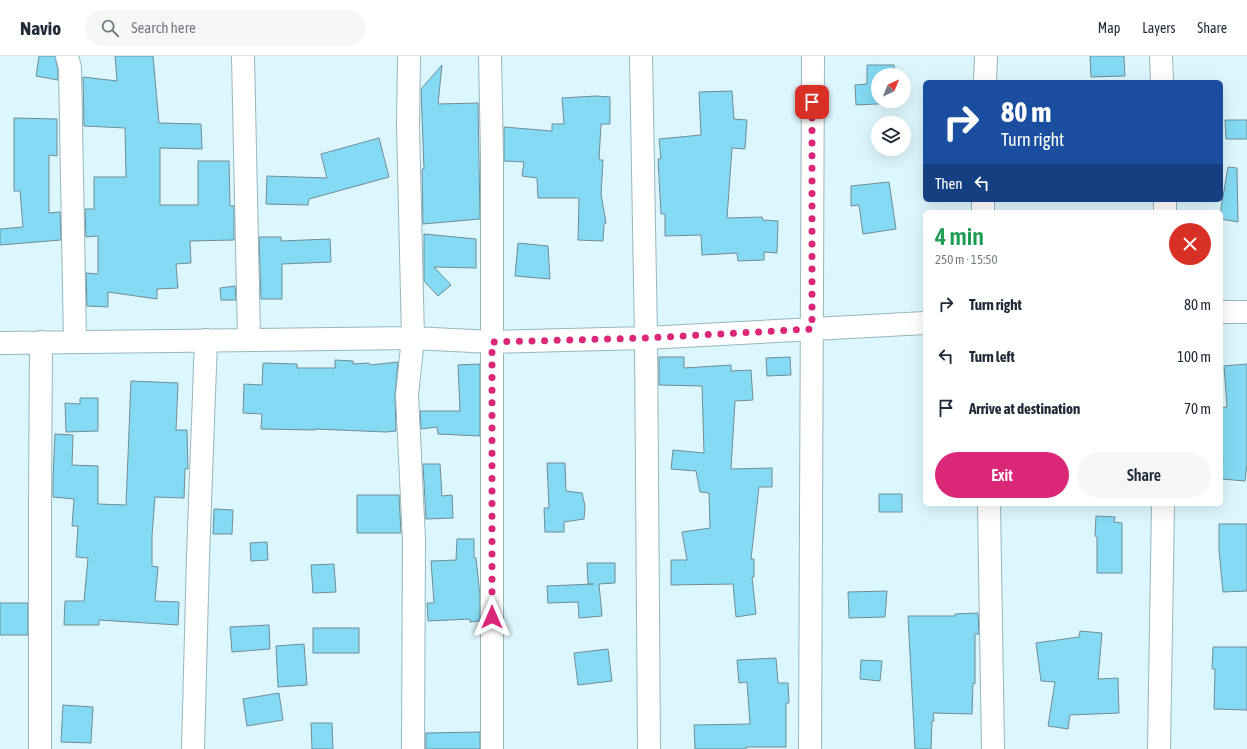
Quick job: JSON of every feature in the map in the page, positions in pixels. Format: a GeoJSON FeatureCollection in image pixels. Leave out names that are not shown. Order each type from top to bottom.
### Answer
{"type":"FeatureCollection","features":[{"type":"Feature","properties":{"kind":"street"},"geometry":{"type":"LineString","coordinates":[[67,56],[70,68],[75,342]]}},
{"type":"Feature","properties":{"kind":"street"},"geometry":{"type":"LineString","coordinates":[[243,56],[249,339]]}},
{"type":"Feature","properties":{"kind":"street"},"geometry":{"type":"LineString","coordinates":[[409,56],[408,125],[413,338],[407,395],[414,540],[414,749]]}},
{"type":"Feature","properties":{"kind":"street"},"geometry":{"type":"LineString","coordinates":[[490,56],[492,163],[492,749]]}},
{"type":"Feature","properties":{"kind":"street"},"geometry":{"type":"LineString","coordinates":[[641,56],[646,338],[649,749]]}},
{"type":"Feature","properties":{"kind":"street"},"geometry":{"type":"LineString","coordinates":[[810,749],[813,56]]}},
{"type":"Feature","properties":{"kind":"street"},"geometry":{"type":"LineString","coordinates":[[986,56],[986,80]]}},
{"type":"Feature","properties":{"kind":"street"},"geometry":{"type":"LineString","coordinates":[[1161,56],[1162,80]]}},
{"type":"Feature","properties":{"kind":"street"},"geometry":{"type":"LineString","coordinates":[[1223,312],[1247,312]]}},
{"type":"Feature","properties":{"kind":"street"},"geometry":{"type":"LineString","coordinates":[[0,343],[413,338],[492,342],[646,338],[923,323]]}},
{"type":"Feature","properties":{"kind":"street"},"geometry":{"type":"LineString","coordinates":[[193,749],[206,340]]}},
{"type":"Feature","properties":{"kind":"street"},"geometry":{"type":"LineString","coordinates":[[40,749],[41,342]]}},
{"type":"Feature","properties":{"kind":"street"},"geometry":{"type":"LineString","coordinates":[[989,506],[993,749]]}},
{"type":"Feature","properties":{"kind":"street"},"geometry":{"type":"LineString","coordinates":[[1159,749],[1163,506]]}},
{"type":"Feature","properties":{"kind":"building"},"geometry":{"type":"Polygon","coordinates":[[[39,56],[55,56],[58,70],[58,80],[36,76],[39,56]]]}},
{"type":"Feature","properties":{"kind":"building"},"geometry":{"type":"Polygon","coordinates":[[[115,56],[153,56],[159,123],[201,124],[202,149],[160,148],[160,205],[198,205],[198,161],[229,161],[230,206],[234,206],[234,240],[190,241],[191,263],[176,264],[178,288],[157,289],[157,299],[108,292],[108,307],[87,306],[86,273],[98,274],[98,236],[86,237],[85,209],[94,209],[94,177],[126,177],[125,128],[84,126],[83,77],[117,81],[115,56]]]}},
{"type":"Feature","properties":{"kind":"building"},"geometry":{"type":"Polygon","coordinates":[[[1090,56],[1124,56],[1125,76],[1091,77],[1090,56]]]}},
{"type":"Feature","properties":{"kind":"building"},"geometry":{"type":"Polygon","coordinates":[[[442,65],[438,104],[478,103],[480,219],[423,224],[422,169],[424,169],[421,89],[442,65]]]}},
{"type":"Feature","properties":{"kind":"building"},"geometry":{"type":"Polygon","coordinates":[[[867,65],[894,65],[894,68],[871,68],[871,104],[856,105],[855,85],[867,84],[867,65]]]}},
{"type":"Feature","properties":{"kind":"building"},"geometry":{"type":"Polygon","coordinates":[[[732,91],[734,119],[747,120],[745,149],[732,148],[727,218],[762,217],[763,220],[778,221],[777,253],[764,252],[764,260],[738,261],[737,253],[702,255],[701,235],[665,236],[665,214],[661,214],[658,159],[661,159],[659,139],[701,135],[699,92],[732,91]]]}},
{"type":"Feature","properties":{"kind":"building"},"geometry":{"type":"Polygon","coordinates":[[[596,96],[610,97],[610,124],[601,124],[599,160],[603,160],[601,194],[606,223],[604,224],[603,241],[578,240],[579,198],[538,198],[537,178],[522,176],[524,162],[504,161],[504,127],[552,131],[552,124],[564,124],[562,98],[596,96]]]}},
{"type":"Feature","properties":{"kind":"building"},"geometry":{"type":"Polygon","coordinates":[[[14,118],[57,119],[57,156],[49,155],[49,213],[60,212],[61,240],[0,245],[0,229],[23,227],[20,191],[14,191],[14,118]]]}},
{"type":"Feature","properties":{"kind":"building"},"geometry":{"type":"Polygon","coordinates":[[[1225,120],[1247,120],[1247,139],[1226,139],[1225,120]]]}},
{"type":"Feature","properties":{"kind":"building"},"geometry":{"type":"Polygon","coordinates":[[[379,138],[389,177],[309,199],[308,205],[266,204],[267,176],[327,178],[321,154],[379,138]]]}},
{"type":"Feature","properties":{"kind":"building"},"geometry":{"type":"Polygon","coordinates":[[[1228,167],[1237,168],[1238,222],[1223,219],[1223,210],[1221,210],[1221,208],[1228,167]]]}},
{"type":"Feature","properties":{"kind":"building"},"geometry":{"type":"Polygon","coordinates":[[[889,182],[896,229],[863,234],[859,205],[851,206],[851,186],[889,182]]]}},
{"type":"Feature","properties":{"kind":"building"},"geometry":{"type":"Polygon","coordinates":[[[424,234],[476,239],[476,268],[434,267],[451,285],[438,296],[424,281],[424,234]]]}},
{"type":"Feature","properties":{"kind":"building"},"geometry":{"type":"Polygon","coordinates":[[[259,237],[281,237],[281,241],[330,239],[331,262],[282,264],[282,299],[261,299],[259,237]]]}},
{"type":"Feature","properties":{"kind":"building"},"geometry":{"type":"Polygon","coordinates":[[[518,243],[548,246],[550,279],[515,276],[518,243]]]}},
{"type":"Feature","properties":{"kind":"building"},"geometry":{"type":"Polygon","coordinates":[[[235,286],[236,300],[221,300],[220,288],[235,286]]]}},
{"type":"Feature","properties":{"kind":"building"},"geometry":{"type":"Polygon","coordinates":[[[659,357],[684,357],[684,368],[731,365],[731,371],[751,370],[753,400],[735,401],[731,469],[772,468],[772,487],[759,487],[751,559],[754,559],[754,577],[752,577],[756,614],[736,617],[733,584],[671,585],[671,560],[687,560],[682,532],[710,528],[709,493],[700,492],[696,471],[671,469],[673,450],[704,453],[702,386],[659,385],[659,357]]]}},
{"type":"Feature","properties":{"kind":"building"},"geometry":{"type":"Polygon","coordinates":[[[790,357],[791,375],[767,376],[766,358],[790,357]]]}},
{"type":"Feature","properties":{"kind":"building"},"geometry":{"type":"Polygon","coordinates":[[[335,360],[353,361],[353,364],[369,363],[370,365],[398,362],[395,395],[396,431],[261,429],[262,414],[243,413],[244,384],[262,385],[263,363],[297,364],[297,368],[335,368],[335,360]]]}},
{"type":"Feature","properties":{"kind":"building"},"geometry":{"type":"Polygon","coordinates":[[[480,364],[480,436],[438,434],[437,427],[421,429],[420,411],[460,411],[458,365],[480,364]]]}},
{"type":"Feature","properties":{"kind":"building"},"geometry":{"type":"Polygon","coordinates":[[[1247,364],[1247,464],[1245,481],[1223,479],[1223,408],[1227,407],[1224,366],[1247,364]]]}},
{"type":"Feature","properties":{"kind":"building"},"geometry":{"type":"Polygon","coordinates":[[[131,381],[178,383],[176,430],[187,430],[188,469],[185,469],[184,498],[155,497],[152,536],[152,566],[158,567],[155,601],[179,602],[178,625],[99,620],[99,625],[64,625],[65,601],[84,601],[88,558],[76,557],[78,526],[72,526],[74,499],[53,497],[55,434],[73,435],[72,465],[98,466],[98,504],[126,505],[131,381]]]}},
{"type":"Feature","properties":{"kind":"building"},"geometry":{"type":"Polygon","coordinates":[[[80,398],[98,398],[98,431],[66,432],[65,403],[80,404],[80,398]]]}},
{"type":"Feature","properties":{"kind":"building"},"geometry":{"type":"Polygon","coordinates":[[[547,463],[565,463],[566,491],[582,493],[585,506],[584,519],[564,522],[564,532],[545,532],[544,508],[549,508],[547,463]]]}},
{"type":"Feature","properties":{"kind":"building"},"geometry":{"type":"Polygon","coordinates":[[[423,464],[440,464],[442,496],[452,495],[453,518],[426,519],[423,464]]]}},
{"type":"Feature","properties":{"kind":"building"},"geometry":{"type":"Polygon","coordinates":[[[879,494],[902,494],[902,512],[879,512],[879,494]]]}},
{"type":"Feature","properties":{"kind":"building"},"geometry":{"type":"Polygon","coordinates":[[[357,495],[399,495],[401,533],[357,533],[357,495]]]}},
{"type":"Feature","properties":{"kind":"building"},"geometry":{"type":"Polygon","coordinates":[[[214,509],[233,510],[232,534],[213,534],[214,509]]]}},
{"type":"Feature","properties":{"kind":"building"},"geometry":{"type":"Polygon","coordinates":[[[1096,516],[1115,517],[1114,522],[1122,523],[1122,573],[1097,573],[1097,537],[1095,536],[1096,516]]]}},
{"type":"Feature","properties":{"kind":"building"},"geometry":{"type":"Polygon","coordinates":[[[1219,524],[1247,524],[1247,591],[1223,592],[1219,551],[1219,524]]]}},
{"type":"Feature","properties":{"kind":"building"},"geometry":{"type":"Polygon","coordinates":[[[457,539],[474,539],[474,558],[476,558],[480,596],[480,621],[470,622],[470,619],[428,621],[427,603],[434,603],[431,561],[456,560],[457,539]]]}},
{"type":"Feature","properties":{"kind":"building"},"geometry":{"type":"Polygon","coordinates":[[[267,542],[268,560],[251,561],[250,543],[267,542]]]}},
{"type":"Feature","properties":{"kind":"building"},"geometry":{"type":"Polygon","coordinates":[[[587,563],[615,563],[615,583],[599,584],[602,616],[579,618],[578,602],[548,603],[547,586],[594,584],[588,584],[587,563]]]}},
{"type":"Feature","properties":{"kind":"building"},"geometry":{"type":"Polygon","coordinates":[[[334,564],[336,592],[313,593],[311,565],[334,564]]]}},
{"type":"Feature","properties":{"kind":"building"},"geometry":{"type":"Polygon","coordinates":[[[887,591],[885,617],[849,618],[848,592],[887,591]]]}},
{"type":"Feature","properties":{"kind":"building"},"geometry":{"type":"Polygon","coordinates":[[[0,603],[28,603],[28,635],[0,635],[0,603]]]}},
{"type":"Feature","properties":{"kind":"building"},"geometry":{"type":"Polygon","coordinates":[[[978,613],[979,634],[975,634],[975,684],[973,683],[972,714],[933,713],[934,721],[932,721],[931,749],[915,749],[908,616],[955,616],[955,614],[978,613]]]}},
{"type":"Feature","properties":{"kind":"building"},"geometry":{"type":"Polygon","coordinates":[[[269,625],[270,649],[232,652],[230,627],[269,625]]]}},
{"type":"Feature","properties":{"kind":"building"},"geometry":{"type":"Polygon","coordinates":[[[313,628],[359,628],[359,653],[313,653],[313,628]]]}},
{"type":"Feature","properties":{"kind":"building"},"geometry":{"type":"Polygon","coordinates":[[[1080,631],[1102,633],[1098,679],[1118,678],[1119,713],[1070,715],[1068,729],[1048,726],[1055,682],[1041,681],[1036,643],[1079,637],[1080,631]]]}},
{"type":"Feature","properties":{"kind":"building"},"geometry":{"type":"Polygon","coordinates":[[[304,644],[307,685],[278,687],[276,646],[304,644]]]}},
{"type":"Feature","properties":{"kind":"building"},"geometry":{"type":"Polygon","coordinates":[[[1213,647],[1247,647],[1247,710],[1214,709],[1215,669],[1212,669],[1213,647]]]}},
{"type":"Feature","properties":{"kind":"building"},"geometry":{"type":"Polygon","coordinates":[[[608,649],[612,681],[578,685],[574,653],[608,649]]]}},
{"type":"Feature","properties":{"kind":"building"},"geometry":{"type":"Polygon","coordinates":[[[776,658],[778,683],[788,683],[789,703],[786,703],[786,747],[695,749],[694,725],[750,724],[747,682],[739,683],[737,660],[776,658]]]}},
{"type":"Feature","properties":{"kind":"building"},"geometry":{"type":"Polygon","coordinates":[[[861,660],[882,661],[880,681],[860,679],[861,660]]]}},
{"type":"Feature","properties":{"kind":"building"},"geometry":{"type":"Polygon","coordinates":[[[279,693],[283,720],[247,726],[243,699],[279,693]]]}},
{"type":"Feature","properties":{"kind":"building"},"geometry":{"type":"Polygon","coordinates":[[[63,705],[93,707],[91,743],[61,742],[63,705]]]}},
{"type":"Feature","properties":{"kind":"building"},"geometry":{"type":"Polygon","coordinates":[[[311,723],[332,723],[333,749],[312,749],[311,723]]]}},
{"type":"Feature","properties":{"kind":"building"},"geometry":{"type":"Polygon","coordinates":[[[480,732],[480,749],[426,749],[426,733],[480,732]]]}},
{"type":"Feature","properties":{"kind":"route"},"geometry":{"type":"LineString","coordinates":[[492,617],[492,342],[646,338],[812,329],[812,102]]}}]}
